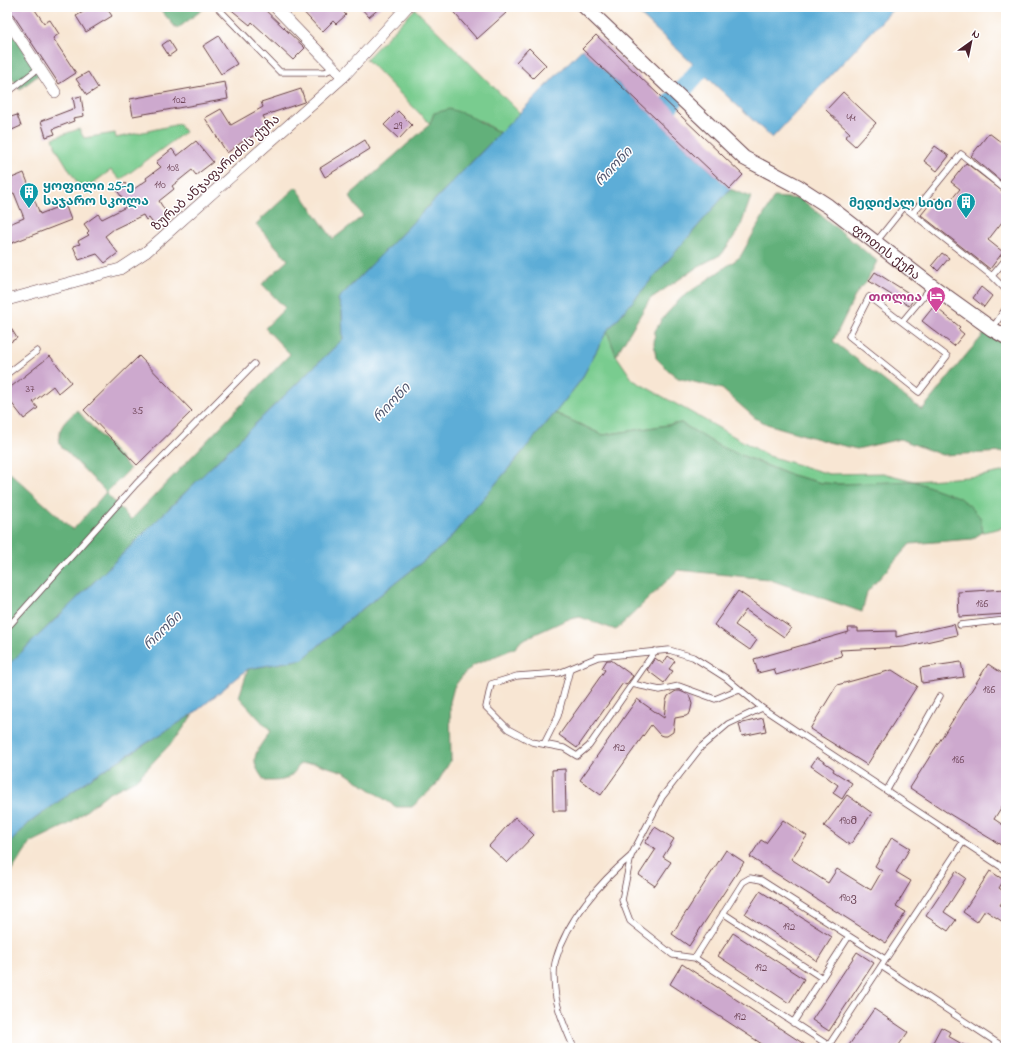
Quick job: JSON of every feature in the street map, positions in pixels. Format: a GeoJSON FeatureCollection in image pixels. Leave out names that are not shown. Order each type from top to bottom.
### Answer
{"type":"FeatureCollection","features":[{"type":"Feature","properties":{"kind":"street"},"geometry":{"type":"LineString","coordinates":[[275,7],[343,77]]}},
{"type":"Feature","properties":{"kind":"street","name":"ზურაბ ანჯაფარიძის ქუჩა"},"geometry":{"type":"LineString","coordinates":[[7,300],[120,269],[146,252],[343,77],[407,7]]}},
{"type":"Feature","properties":{"kind":"street","name":"ფოთის ქუჩა"},"geometry":{"type":"LineString","coordinates":[[585,7],[744,158],[797,186],[828,206],[932,286],[992,329],[1006,337]]}},
{"type":"Feature","properties":{"kind":"street"},"geometry":{"type":"LineString","coordinates":[[7,19],[55,92]]}},
{"type":"Feature","properties":{"kind":"lane"},"geometry":{"type":"LineString","coordinates":[[217,7],[280,72],[325,72],[334,68]]}},
{"type":"Feature","properties":{"kind":"lane"},"geometry":{"type":"LineString","coordinates":[[8,90],[40,68]]}},
{"type":"Feature","properties":{"kind":"lane"},"geometry":{"type":"LineString","coordinates":[[913,213],[961,154],[1006,190]]}},
{"type":"Feature","properties":{"kind":"lane"},"geometry":{"type":"LineString","coordinates":[[876,242],[904,206],[992,276],[1006,290]]}},
{"type":"Feature","properties":{"kind":"lane"},"geometry":{"type":"LineString","coordinates":[[992,276],[1006,259]]}},
{"type":"Feature","properties":{"kind":"lane"},"geometry":{"type":"LineString","coordinates":[[902,322],[932,286]]}},
{"type":"Feature","properties":{"kind":"lane"},"geometry":{"type":"LineString","coordinates":[[869,297],[902,322],[947,356],[919,392],[849,336],[869,297]]}},
{"type":"Feature","properties":{"kind":"lane"},"geometry":{"type":"LineString","coordinates":[[992,329],[1006,308]]}},
{"type":"Feature","properties":{"kind":"lane"},"geometry":{"type":"LineString","coordinates":[[7,374],[37,351]]}},
{"type":"Feature","properties":{"kind":"lane"},"geometry":{"type":"LineString","coordinates":[[7,628],[136,484],[254,364]]}},
{"type":"Feature","properties":{"kind":"lane"},"geometry":{"type":"LineString","coordinates":[[960,625],[1006,620]]}},
{"type":"Feature","properties":{"kind":"lane"},"geometry":{"type":"LineString","coordinates":[[655,651],[589,746],[577,756],[564,748],[532,742],[508,729],[486,706],[491,684],[517,676],[559,673],[598,657],[655,651],[669,650],[693,657],[726,678],[762,708],[963,842],[1005,867]]}},
{"type":"Feature","properties":{"kind":"lane"},"geometry":{"type":"LineString","coordinates":[[544,744],[558,716],[570,669]]}},
{"type":"Feature","properties":{"kind":"lane"},"geometry":{"type":"LineString","coordinates":[[632,684],[660,690],[679,686],[715,699],[739,689]]}},
{"type":"Feature","properties":{"kind":"lane"},"geometry":{"type":"LineString","coordinates":[[886,790],[940,696]]}},
{"type":"Feature","properties":{"kind":"lane"},"geometry":{"type":"LineString","coordinates":[[762,708],[728,724],[701,747],[662,797],[631,856],[622,900],[630,921],[674,955],[695,958],[828,1047],[963,842]]}},
{"type":"Feature","properties":{"kind":"lane"},"geometry":{"type":"LineString","coordinates":[[574,1048],[564,1025],[555,991],[555,961],[568,930],[583,908],[613,871],[631,856]]}},
{"type":"Feature","properties":{"kind":"lane"},"geometry":{"type":"LineString","coordinates":[[695,958],[743,882],[750,878],[761,880],[885,959]]}},
{"type":"Feature","properties":{"kind":"lane"},"geometry":{"type":"LineString","coordinates":[[723,913],[822,978]]}},
{"type":"Feature","properties":{"kind":"lane"},"geometry":{"type":"LineString","coordinates":[[793,1023],[849,936]]}},
{"type":"Feature","properties":{"kind":"lane"},"geometry":{"type":"LineString","coordinates":[[881,966],[1005,1048]]}},
{"type":"Feature","properties":{"kind":"green space"},"geometry":{"type":"Polygon","coordinates":[[[158,7],[206,7],[177,29],[158,7]]]}},
{"type":"Feature","properties":{"kind":"green space"},"geometry":{"type":"Polygon","coordinates":[[[415,9],[520,113],[500,133],[481,121],[434,113],[430,124],[366,59],[415,9]]]}},
{"type":"Feature","properties":{"kind":"green space"},"geometry":{"type":"Polygon","coordinates":[[[7,24],[40,74],[20,89],[7,71],[7,24]]]}},
{"type":"Feature","properties":{"kind":"green space"},"geometry":{"type":"Polygon","coordinates":[[[450,109],[468,115],[500,133],[338,299],[342,311],[343,339],[7,666],[7,470],[73,530],[106,492],[60,445],[59,439],[61,429],[66,421],[77,410],[130,469],[106,493],[131,520],[290,354],[265,328],[285,308],[262,284],[288,260],[256,224],[296,187],[333,239],[363,216],[349,196],[430,124],[434,113],[450,109]]]}},
{"type":"Feature","properties":{"kind":"green space"},"geometry":{"type":"Polygon","coordinates":[[[179,124],[185,132],[120,180],[111,170],[82,191],[56,148],[53,138],[79,129],[84,138],[115,133],[116,138],[179,124]]]}},
{"type":"Feature","properties":{"kind":"green space"},"geometry":{"type":"Polygon","coordinates":[[[730,189],[751,197],[740,228],[722,254],[699,266],[650,299],[616,355],[607,331],[730,189]]]}},
{"type":"Feature","properties":{"kind":"green space"},"geometry":{"type":"Polygon","coordinates":[[[774,197],[801,199],[877,261],[866,283],[857,292],[833,341],[922,410],[985,333],[1006,345],[1006,452],[942,455],[900,439],[857,449],[828,442],[767,424],[755,418],[722,389],[678,378],[656,358],[654,344],[655,331],[662,319],[681,298],[740,257],[774,197]]]}},
{"type":"Feature","properties":{"kind":"green space"},"geometry":{"type":"Polygon","coordinates":[[[607,331],[616,355],[633,380],[769,456],[829,474],[883,473],[914,481],[981,476],[1006,471],[1006,527],[983,532],[980,517],[841,484],[822,483],[788,474],[719,446],[681,423],[603,435],[555,413],[581,380],[607,331]]]}},
{"type":"Feature","properties":{"kind":"green space"},"geometry":{"type":"Polygon","coordinates":[[[555,413],[603,435],[681,423],[719,446],[788,474],[822,483],[841,484],[914,481],[958,497],[970,506],[980,517],[983,532],[972,539],[910,544],[867,592],[862,612],[768,579],[678,570],[616,630],[580,617],[566,620],[522,640],[515,648],[474,665],[463,675],[454,687],[450,702],[451,760],[436,785],[412,807],[396,807],[344,772],[315,763],[300,764],[293,774],[286,779],[265,781],[256,767],[255,761],[258,750],[270,731],[239,697],[248,669],[303,659],[352,617],[445,544],[555,413]]]}},
{"type":"Feature","properties":{"kind":"green space"},"geometry":{"type":"Polygon","coordinates":[[[193,714],[178,736],[136,780],[107,794],[71,823],[30,843],[7,878],[7,846],[29,823],[91,778],[193,714]]]}},
{"type":"Feature","properties":{"kind":"water"},"geometry":{"type":"Polygon","coordinates":[[[632,7],[895,7],[772,138],[632,7]]]}},
{"type":"Feature","properties":{"kind":"water"},"geometry":{"type":"Polygon","coordinates":[[[582,49],[730,189],[607,331],[581,380],[445,544],[352,617],[303,659],[248,669],[193,714],[91,778],[29,823],[7,846],[7,666],[343,339],[342,311],[338,299],[582,49]]]}},
{"type":"Feature","properties":{"kind":"building"},"geometry":{"type":"Polygon","coordinates":[[[8,7],[33,7],[44,23],[50,20],[59,34],[53,38],[76,73],[59,84],[8,7]]]}},
{"type":"Feature","properties":{"kind":"building"},"geometry":{"type":"Polygon","coordinates":[[[92,7],[106,7],[112,16],[86,32],[76,16],[92,7]]]}},
{"type":"Feature","properties":{"kind":"building"},"geometry":{"type":"Polygon","coordinates":[[[228,7],[262,7],[305,48],[293,60],[252,22],[250,25],[228,7]]]}},
{"type":"Feature","properties":{"kind":"building"},"geometry":{"type":"Polygon","coordinates":[[[299,7],[339,7],[346,15],[336,24],[333,21],[322,32],[299,7]]]}},
{"type":"Feature","properties":{"kind":"building"},"geometry":{"type":"Polygon","coordinates":[[[360,7],[381,7],[369,17],[360,7]]]}},
{"type":"Feature","properties":{"kind":"building"},"geometry":{"type":"Polygon","coordinates":[[[449,7],[501,7],[506,13],[477,39],[449,7]]]}},
{"type":"Feature","properties":{"kind":"building"},"geometry":{"type":"Polygon","coordinates":[[[596,35],[743,175],[730,189],[582,49],[596,35]]]}},
{"type":"Feature","properties":{"kind":"building"},"geometry":{"type":"Polygon","coordinates":[[[219,36],[237,64],[221,74],[203,46],[219,36]]]}},
{"type":"Feature","properties":{"kind":"building"},"geometry":{"type":"Polygon","coordinates":[[[169,40],[176,51],[169,56],[162,45],[169,40]]]}},
{"type":"Feature","properties":{"kind":"building"},"geometry":{"type":"Polygon","coordinates":[[[529,48],[546,65],[533,78],[516,62],[529,48]]]}},
{"type":"Feature","properties":{"kind":"building"},"geometry":{"type":"Polygon","coordinates":[[[88,72],[98,88],[87,95],[76,79],[88,72]]]}},
{"type":"Feature","properties":{"kind":"building"},"geometry":{"type":"Polygon","coordinates":[[[225,82],[228,99],[133,116],[130,99],[225,82]]]}},
{"type":"Feature","properties":{"kind":"building"},"geometry":{"type":"Polygon","coordinates":[[[301,89],[304,102],[263,116],[269,127],[242,142],[227,153],[205,118],[221,109],[231,125],[263,107],[261,102],[301,89]]]}},
{"type":"Feature","properties":{"kind":"building"},"geometry":{"type":"Polygon","coordinates":[[[843,92],[876,123],[855,146],[845,137],[850,133],[826,110],[843,92]]]}},
{"type":"Feature","properties":{"kind":"building"},"geometry":{"type":"Polygon","coordinates":[[[81,96],[84,116],[73,118],[74,121],[53,129],[55,134],[46,137],[41,121],[75,108],[73,98],[81,96]]]}},
{"type":"Feature","properties":{"kind":"building"},"geometry":{"type":"Polygon","coordinates":[[[398,111],[412,125],[399,139],[384,125],[398,111]]]}},
{"type":"Feature","properties":{"kind":"building"},"geometry":{"type":"Polygon","coordinates":[[[17,115],[21,126],[12,130],[8,118],[17,115]]]}},
{"type":"Feature","properties":{"kind":"building"},"geometry":{"type":"Polygon","coordinates":[[[989,133],[1006,146],[1006,185],[971,156],[989,133]]]}},
{"type":"Feature","properties":{"kind":"building"},"geometry":{"type":"Polygon","coordinates":[[[365,140],[370,149],[325,177],[320,168],[365,140]]]}},
{"type":"Feature","properties":{"kind":"building"},"geometry":{"type":"Polygon","coordinates":[[[196,141],[213,162],[196,175],[192,170],[172,186],[174,189],[159,201],[169,217],[155,226],[149,218],[146,220],[143,215],[114,229],[105,236],[118,253],[105,263],[97,254],[79,260],[73,246],[80,244],[78,241],[89,235],[87,233],[89,231],[84,224],[98,214],[102,219],[128,206],[116,189],[125,183],[131,191],[147,180],[146,178],[161,167],[156,162],[172,149],[177,156],[196,141]]]}},
{"type":"Feature","properties":{"kind":"building"},"geometry":{"type":"Polygon","coordinates":[[[935,146],[949,156],[937,171],[924,161],[935,146]]]}},
{"type":"Feature","properties":{"kind":"building","name":"მედიქალ სიტი"},"geometry":{"type":"Polygon","coordinates":[[[966,163],[1006,194],[1006,226],[1002,222],[988,240],[1003,252],[990,269],[921,215],[935,198],[946,206],[960,189],[951,182],[966,163]]]}},
{"type":"Feature","properties":{"kind":"building","name":"ყოფილი 25-ე საჯარო სკოლა"},"geometry":{"type":"Polygon","coordinates":[[[24,173],[40,214],[65,204],[71,220],[7,245],[7,225],[24,218],[14,193],[7,196],[7,180],[24,173]]]}},
{"type":"Feature","properties":{"kind":"building"},"geometry":{"type":"Polygon","coordinates":[[[942,253],[949,258],[938,271],[932,265],[942,253]]]}},
{"type":"Feature","properties":{"kind":"building"},"geometry":{"type":"Polygon","coordinates":[[[875,272],[915,297],[909,306],[869,281],[875,272]]]}},
{"type":"Feature","properties":{"kind":"building"},"geometry":{"type":"Polygon","coordinates":[[[981,287],[992,296],[984,307],[973,298],[981,287]]]}},
{"type":"Feature","properties":{"kind":"building"},"geometry":{"type":"Polygon","coordinates":[[[934,306],[960,327],[958,329],[964,334],[954,346],[922,321],[934,306]]]}},
{"type":"Feature","properties":{"kind":"building"},"geometry":{"type":"Polygon","coordinates":[[[7,322],[17,338],[7,344],[7,322]]]}},
{"type":"Feature","properties":{"kind":"building"},"geometry":{"type":"Polygon","coordinates":[[[50,356],[71,382],[58,393],[53,386],[33,402],[38,408],[24,419],[7,397],[7,390],[50,356]]]}},
{"type":"Feature","properties":{"kind":"building"},"geometry":{"type":"Polygon","coordinates":[[[139,356],[192,411],[137,465],[84,410],[139,356]]]}},
{"type":"Feature","properties":{"kind":"building"},"geometry":{"type":"Polygon","coordinates":[[[1006,589],[1006,614],[959,617],[958,592],[1006,589]]]}},
{"type":"Feature","properties":{"kind":"building"},"geometry":{"type":"Polygon","coordinates":[[[738,591],[791,628],[784,637],[746,610],[735,625],[757,640],[750,650],[714,625],[738,591]]]}},
{"type":"Feature","properties":{"kind":"building"},"geometry":{"type":"Polygon","coordinates":[[[954,624],[957,635],[904,647],[840,650],[842,656],[776,675],[774,669],[758,673],[754,659],[849,632],[848,628],[858,628],[858,632],[896,631],[896,637],[954,624]]]}},
{"type":"Feature","properties":{"kind":"building"},"geometry":{"type":"Polygon","coordinates":[[[668,656],[675,661],[669,669],[673,671],[664,683],[647,670],[655,658],[663,664],[668,656]]]}},
{"type":"Feature","properties":{"kind":"building"},"geometry":{"type":"Polygon","coordinates":[[[607,660],[611,660],[633,676],[626,685],[623,683],[577,748],[559,735],[605,670],[602,668],[607,660]]]}},
{"type":"Feature","properties":{"kind":"building"},"geometry":{"type":"Polygon","coordinates":[[[961,662],[964,677],[922,683],[920,668],[961,662]]]}},
{"type":"Feature","properties":{"kind":"building"},"geometry":{"type":"Polygon","coordinates":[[[988,664],[1006,676],[1006,800],[994,819],[1006,827],[1006,848],[910,788],[988,664]]]}},
{"type":"Feature","properties":{"kind":"building"},"geometry":{"type":"Polygon","coordinates":[[[892,670],[917,686],[867,765],[810,729],[837,685],[892,670]]]}},
{"type":"Feature","properties":{"kind":"building"},"geometry":{"type":"Polygon","coordinates":[[[676,691],[689,695],[692,704],[690,713],[686,716],[675,718],[673,732],[667,736],[663,736],[660,735],[651,725],[601,795],[580,780],[637,699],[664,718],[668,696],[676,691]]]}},
{"type":"Feature","properties":{"kind":"building"},"geometry":{"type":"Polygon","coordinates":[[[763,718],[766,731],[742,736],[739,724],[763,718]]]}},
{"type":"Feature","properties":{"kind":"building"},"geometry":{"type":"Polygon","coordinates":[[[817,757],[834,769],[833,771],[852,783],[842,799],[833,793],[838,785],[811,766],[817,757]]]}},
{"type":"Feature","properties":{"kind":"building"},"geometry":{"type":"Polygon","coordinates":[[[565,769],[566,811],[553,811],[552,770],[565,769]]]}},
{"type":"Feature","properties":{"kind":"building"},"geometry":{"type":"Polygon","coordinates":[[[847,795],[872,813],[850,845],[824,826],[847,795]]]}},
{"type":"Feature","properties":{"kind":"building"},"geometry":{"type":"Polygon","coordinates":[[[515,817],[534,835],[507,863],[489,846],[515,817]]]}},
{"type":"Feature","properties":{"kind":"building"},"geometry":{"type":"Polygon","coordinates":[[[783,820],[807,836],[791,859],[828,883],[837,869],[871,890],[882,871],[875,866],[892,837],[910,848],[896,872],[911,881],[896,906],[906,912],[886,943],[750,857],[761,840],[766,843],[783,820]]]}},
{"type":"Feature","properties":{"kind":"building"},"geometry":{"type":"Polygon","coordinates":[[[655,827],[674,839],[663,857],[671,862],[655,886],[639,875],[656,849],[645,843],[655,827]]]}},
{"type":"Feature","properties":{"kind":"building"},"geometry":{"type":"Polygon","coordinates":[[[726,850],[744,862],[689,946],[672,934],[726,850]]]}},
{"type":"Feature","properties":{"kind":"building"},"geometry":{"type":"Polygon","coordinates":[[[956,871],[966,878],[944,912],[956,920],[948,931],[926,916],[956,871]]]}},
{"type":"Feature","properties":{"kind":"building"},"geometry":{"type":"Polygon","coordinates":[[[990,871],[1004,880],[999,888],[1006,893],[1006,896],[1000,905],[1006,909],[1006,924],[985,910],[977,922],[963,912],[990,871]]]}},
{"type":"Feature","properties":{"kind":"building"},"geometry":{"type":"Polygon","coordinates":[[[760,891],[832,937],[817,961],[745,914],[760,891]]]}},
{"type":"Feature","properties":{"kind":"building"},"geometry":{"type":"Polygon","coordinates":[[[733,933],[804,979],[789,1003],[718,956],[733,933]]]}},
{"type":"Feature","properties":{"kind":"building"},"geometry":{"type":"Polygon","coordinates":[[[857,952],[874,963],[829,1031],[812,1020],[857,952]]]}},
{"type":"Feature","properties":{"kind":"building"},"geometry":{"type":"Polygon","coordinates":[[[682,964],[810,1048],[768,1048],[670,984],[682,964]]]}},
{"type":"Feature","properties":{"kind":"building"},"geometry":{"type":"Polygon","coordinates":[[[874,1009],[908,1032],[897,1048],[847,1048],[874,1009]]]}},
{"type":"Feature","properties":{"kind":"building"},"geometry":{"type":"Polygon","coordinates":[[[941,1027],[950,1032],[948,1036],[969,1048],[939,1048],[932,1044],[941,1027]]]}},
{"type":"Feature","properties":{"kind":"waterway","name":"რიონი"},"geometry":{"type":"LineString","coordinates":[[653,124],[716,51]]}},
{"type":"Feature","properties":{"kind":"place","name":"ყოფილი 25-ე საჯარო სკოლა"},"geometry":{"type":"Point","coordinates":[29,209]}},
{"type":"Feature","properties":{"kind":"place","name":"მედიქალ სიტი"},"geometry":{"type":"Point","coordinates":[966,219]}},
{"type":"Feature","properties":{"kind":"place","name":"თოლია"},"geometry":{"type":"Point","coordinates":[936,313]}}]}
